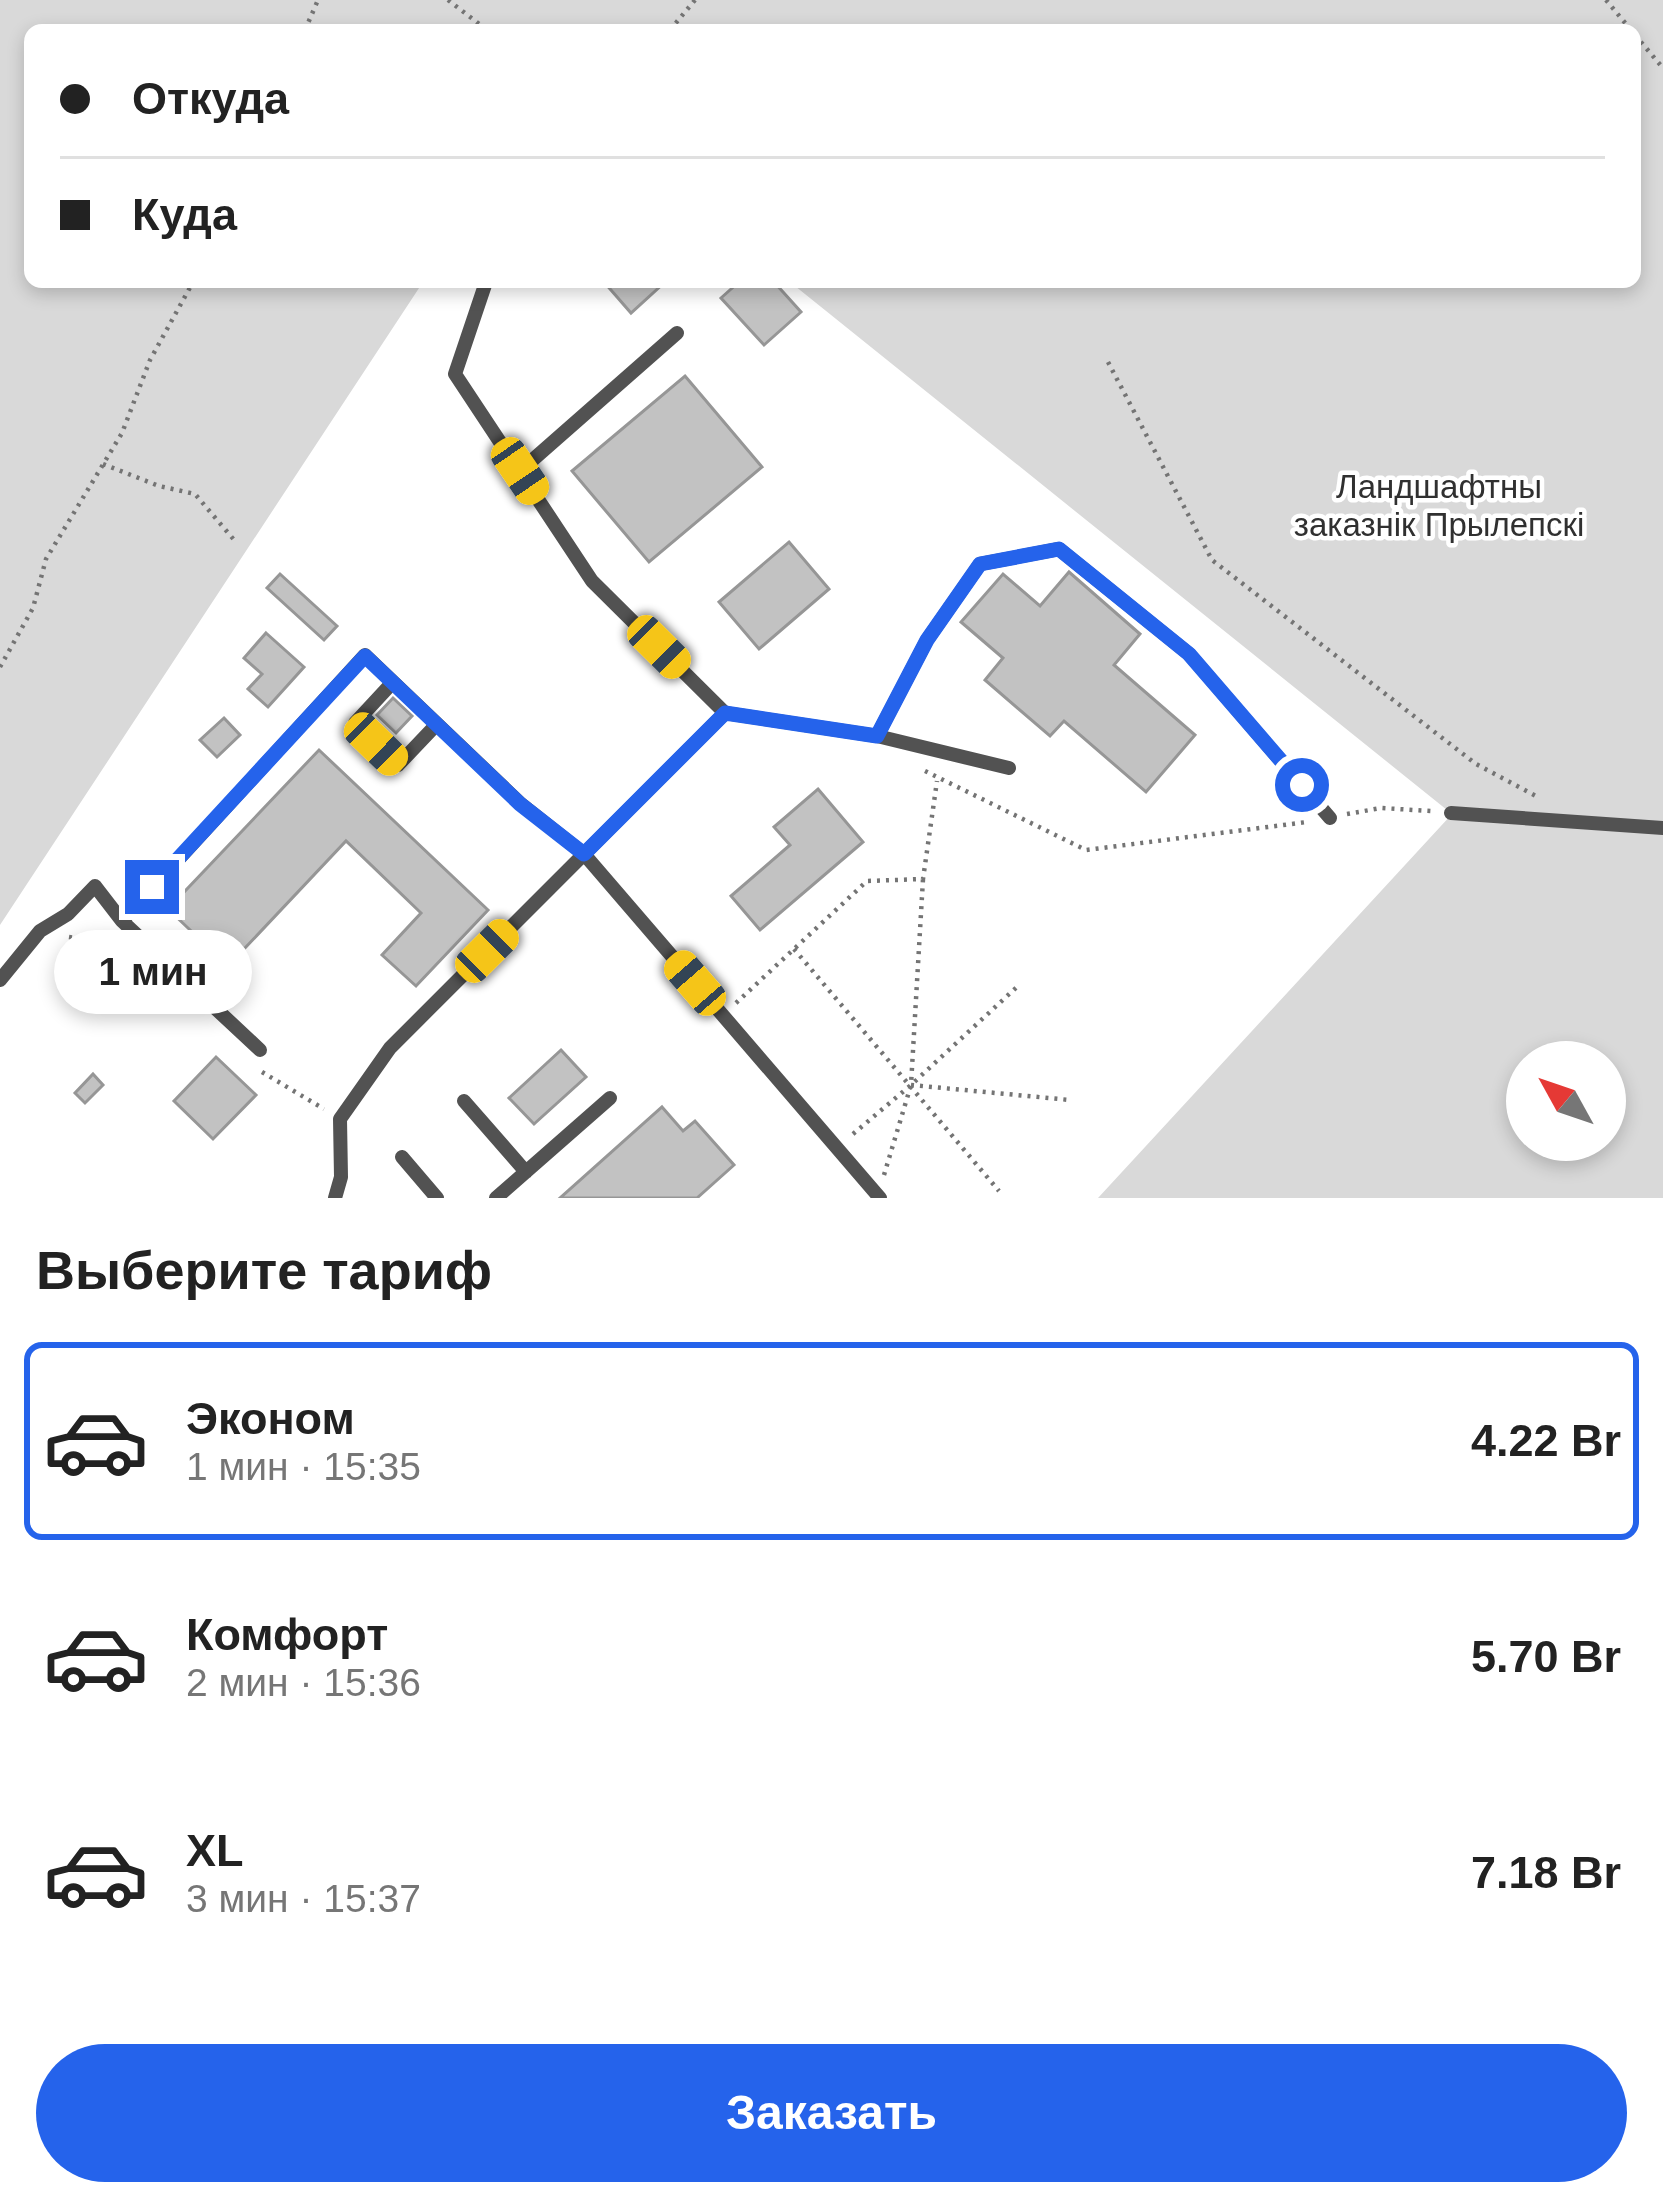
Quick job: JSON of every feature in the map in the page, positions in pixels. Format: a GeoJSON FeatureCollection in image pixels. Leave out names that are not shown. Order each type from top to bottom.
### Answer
{"type":"FeatureCollection","features":[{"type":"Feature","properties":{"kind":"lane"},"geometry":{"type":"LineString","coordinates":[[484,288],[455,374],[592,581],[725,713],[877,736],[1010,768]]}},
{"type":"Feature","properties":{"kind":"lane"},"geometry":{"type":"LineString","coordinates":[[520,471],[677,333]]}},
{"type":"Feature","properties":{"kind":"lane"},"geometry":{"type":"LineString","coordinates":[[877,736],[927,640],[980,564],[1059,549],[1189,654],[1330,818]]}},
{"type":"Feature","properties":{"kind":"lane"},"geometry":{"type":"LineString","coordinates":[[122,921],[365,656],[520,804],[584,854],[879,1197]]}},
{"type":"Feature","properties":{"kind":"lane"},"geometry":{"type":"LineString","coordinates":[[393,682],[355,723],[398,765],[437,724]]}},
{"type":"Feature","properties":{"kind":"lane"},"geometry":{"type":"LineString","coordinates":[[335,1198],[341,1177],[340,1119],[390,1048],[725,713]]}},
{"type":"Feature","properties":{"kind":"lane"},"geometry":{"type":"LineString","coordinates":[[1451,812],[1663,828]]}},
{"type":"Feature","properties":{"kind":"lane"},"geometry":{"type":"LineString","coordinates":[[0,980],[40,932],[68,914],[95,886],[122,921],[260,1050]]}},
{"type":"Feature","properties":{"kind":"lane"},"geometry":{"type":"LineString","coordinates":[[496,1198],[610,1098]]}},
{"type":"Feature","properties":{"kind":"lane"},"geometry":{"type":"LineString","coordinates":[[464,1101],[526,1172]]}},
{"type":"Feature","properties":{"kind":"lane"},"geometry":{"type":"LineString","coordinates":[[402,1157],[437,1198]]}},
{"type":"Feature","properties":{"kind":"path"},"geometry":{"type":"LineString","coordinates":[[448,0],[479,24]]}},
{"type":"Feature","properties":{"kind":"path"},"geometry":{"type":"LineString","coordinates":[[675,24],[695,0]]}},
{"type":"Feature","properties":{"kind":"path"},"geometry":{"type":"LineString","coordinates":[[1606,0],[1626,24]]}},
{"type":"Feature","properties":{"kind":"path"},"geometry":{"type":"LineString","coordinates":[[1641,42],[1663,68]]}},
{"type":"Feature","properties":{"kind":"path"},"geometry":{"type":"LineString","coordinates":[[0,667],[33,608],[46,559],[122,433],[150,359],[190,288]]}},
{"type":"Feature","properties":{"kind":"path"},"geometry":{"type":"LineString","coordinates":[[1108,362],[1212,560],[1476,764],[1548,802]]}},
{"type":"Feature","properties":{"kind":"path"},"geometry":{"type":"LineString","coordinates":[[104,464],[159,486],[195,494],[235,541]]}},
{"type":"Feature","properties":{"kind":"path"},"geometry":{"type":"LineString","coordinates":[[922,770],[1086,850],[1381,808],[1451,812]]}},
{"type":"Feature","properties":{"kind":"path"},"geometry":{"type":"LineString","coordinates":[[879,1197],[911,1085],[923,879],[938,781]]}},
{"type":"Feature","properties":{"kind":"path"},"geometry":{"type":"LineString","coordinates":[[723,1015],[867,881],[923,879]]}},
{"type":"Feature","properties":{"kind":"path"},"geometry":{"type":"LineString","coordinates":[[794,949],[999,1191]]}},
{"type":"Feature","properties":{"kind":"path"},"geometry":{"type":"LineString","coordinates":[[837,1148],[1019,985]]}},
{"type":"Feature","properties":{"kind":"path"},"geometry":{"type":"LineString","coordinates":[[911,1085],[1070,1100]]}},
{"type":"Feature","properties":{"kind":"green space","name":"Ландшафтны заказнік Прылепскі"},"geometry":{"type":"Polygon","coordinates":[[[0,0],[1663,0],[1663,1198],[1098,1198],[1452,814],[797,288],[1641,288],[1641,24],[24,24],[24,288],[419,288],[0,925],[0,0]]]}},
{"type":"Feature","properties":{"kind":"building"},"geometry":{"type":"Polygon","coordinates":[[[609,288],[658,288],[631,313],[609,288]]]}},
{"type":"Feature","properties":{"kind":"building"},"geometry":{"type":"Polygon","coordinates":[[[732,288],[779,288],[801,312],[764,345],[721,298],[732,288]]]}},
{"type":"Feature","properties":{"kind":"building"},"geometry":{"type":"Polygon","coordinates":[[[685,376],[762,467],[649,562],[572,471],[685,376]]]}},
{"type":"Feature","properties":{"kind":"building"},"geometry":{"type":"Polygon","coordinates":[[[789,542],[829,589],[759,649],[719,602],[789,542]]]}},
{"type":"Feature","properties":{"kind":"building"},"geometry":{"type":"Polygon","coordinates":[[[1069,572],[1140,634],[1114,665],[1195,735],[1146,792],[1064,721],[1050,736],[985,680],[1003,658],[961,622],[1003,574],[1040,606],[1069,572]]]}},
{"type":"Feature","properties":{"kind":"building"},"geometry":{"type":"Polygon","coordinates":[[[280,574],[337,626],[324,640],[267,588],[280,574]]]}},
{"type":"Feature","properties":{"kind":"building"},"geometry":{"type":"Polygon","coordinates":[[[266,633],[304,667],[268,707],[248,689],[262,674],[244,658],[266,633]]]}},
{"type":"Feature","properties":{"kind":"building"},"geometry":{"type":"Polygon","coordinates":[[[393,698],[412,716],[396,733],[377,715],[393,698]]]}},
{"type":"Feature","properties":{"kind":"building"},"geometry":{"type":"Polygon","coordinates":[[[224,718],[240,735],[217,757],[200,740],[224,718]]]}},
{"type":"Feature","properties":{"kind":"building"},"geometry":{"type":"Polygon","coordinates":[[[319,750],[488,910],[416,986],[382,955],[421,913],[346,841],[228,966],[168,909],[319,750]]]}},
{"type":"Feature","properties":{"kind":"building"},"geometry":{"type":"Polygon","coordinates":[[[818,789],[863,842],[760,930],[731,896],[790,845],[774,827],[818,789]]]}},
{"type":"Feature","properties":{"kind":"building"},"geometry":{"type":"Polygon","coordinates":[[[561,1050],[586,1077],[534,1124],[509,1098],[561,1050]]]}},
{"type":"Feature","properties":{"kind":"building"},"geometry":{"type":"Polygon","coordinates":[[[216,1057],[256,1095],[213,1139],[174,1101],[216,1057]]]}},
{"type":"Feature","properties":{"kind":"building"},"geometry":{"type":"Polygon","coordinates":[[[93,1074],[103,1085],[85,1103],[75,1093],[93,1074]]]}},
{"type":"Feature","properties":{"kind":"building"},"geometry":{"type":"Polygon","coordinates":[[[662,1107],[683,1131],[695,1121],[734,1165],[697,1198],[560,1198],[662,1107]]]}},
{"type":"Feature","properties":{"kind":"route"},"geometry":{"type":"LineString","coordinates":[[152,887],[365,656],[520,804],[584,854],[725,713],[877,736],[927,640],[980,564],[1059,549],[1189,654],[1302,785]]}}]}
